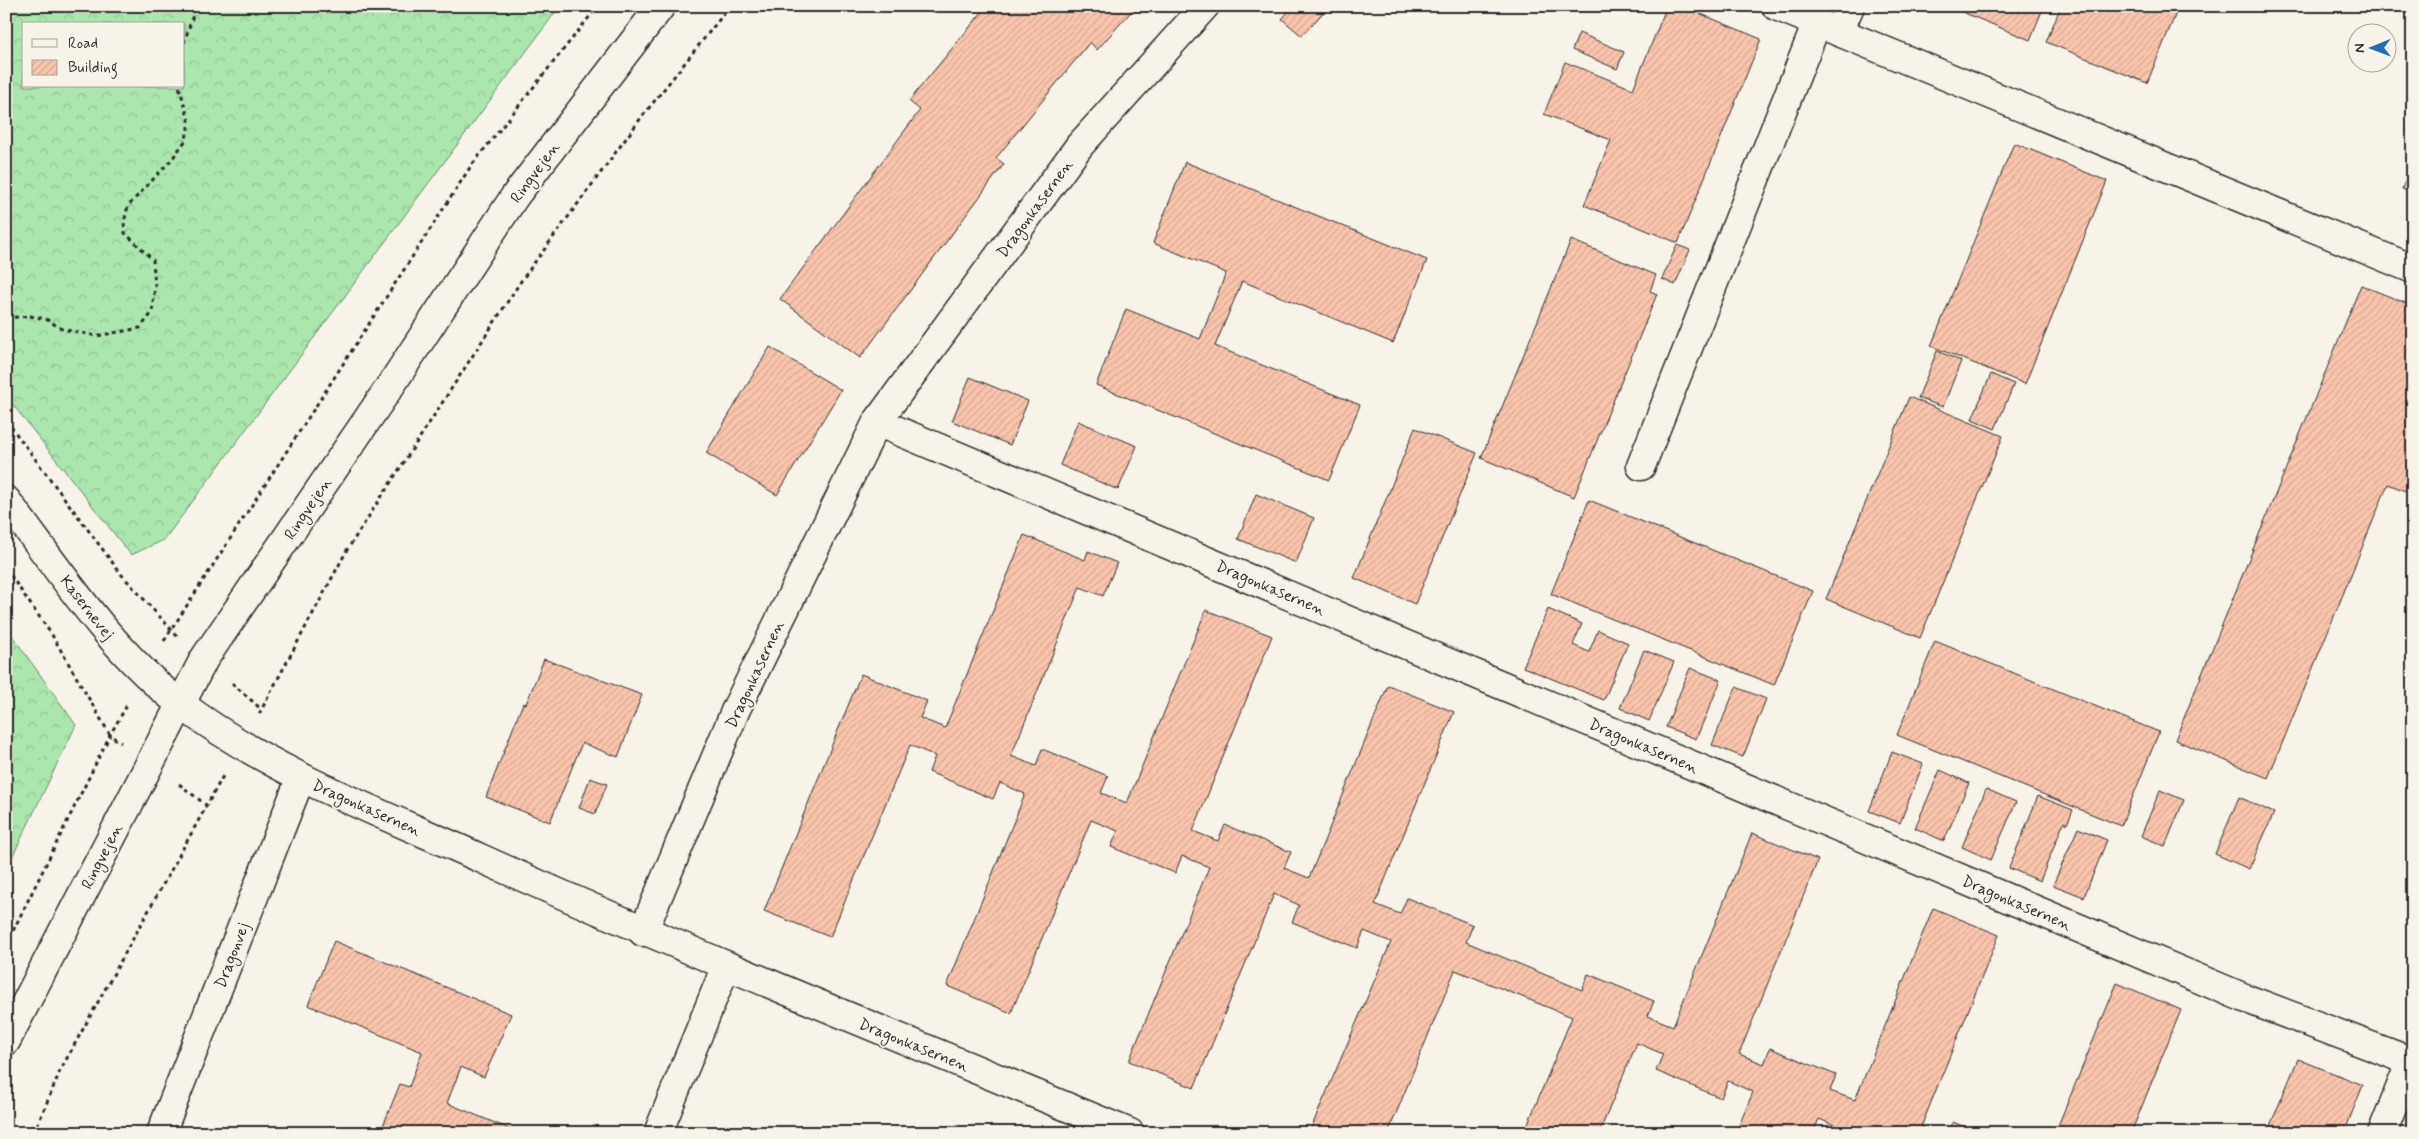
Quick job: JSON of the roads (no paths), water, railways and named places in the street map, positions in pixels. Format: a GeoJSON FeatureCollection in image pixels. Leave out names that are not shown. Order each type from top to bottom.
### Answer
{"type":"FeatureCollection","features":[{"type":"Feature","properties":{"kind":"main road","name":"Ringvejen"},"geometry":{"type":"LineString","coordinates":[[6,1041],[148,763],[204,659],[393,382],[515,196],[661,6]]}},
{"type":"Feature","properties":{"kind":"main road","name":"Dragonkasernen"},"geometry":{"type":"LineString","coordinates":[[643,932],[736,709],[877,422],[1080,145],[1205,6]]}},
{"type":"Feature","properties":{"kind":"main road"},"geometry":{"type":"LineString","coordinates":[[1776,6],[2413,269]]}},
{"type":"Feature","properties":{"kind":"main road"},"geometry":{"type":"LineString","coordinates":[[1641,466],[1828,28],[1850,6]]}},
{"type":"Feature","properties":{"kind":"main road","name":"Dragonkasernen"},"geometry":{"type":"LineString","coordinates":[[877,422],[2247,999],[2412,1061]]}},
{"type":"Feature","properties":{"kind":"main road","name":"Kasernevej"},"geometry":{"type":"LineString","coordinates":[[6,500],[128,657],[181,704]]}},
{"type":"Feature","properties":{"kind":"main road","name":"Dragonkasernen"},"geometry":{"type":"LineString","coordinates":[[181,704],[241,744],[301,777],[643,932],[1130,1133]]}},
{"type":"Feature","properties":{"kind":"main road","name":"Dragonvej"},"geometry":{"type":"LineString","coordinates":[[161,1133],[301,777]]}},
{"type":"Feature","properties":{"kind":"main road"},"geometry":{"type":"LineString","coordinates":[[658,1133],[726,966]]}},
{"type":"Feature","properties":{"kind":"main road"},"geometry":{"type":"LineString","coordinates":[[2382,1133],[2412,1061]]}}]}
